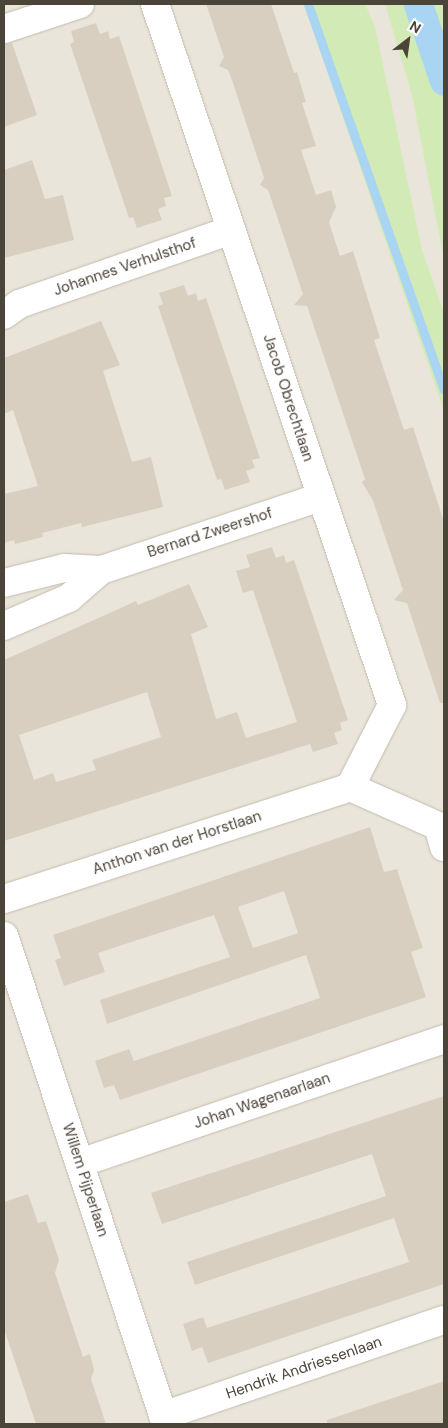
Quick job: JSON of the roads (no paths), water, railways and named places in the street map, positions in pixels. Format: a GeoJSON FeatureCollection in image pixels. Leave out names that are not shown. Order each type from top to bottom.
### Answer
{"type":"FeatureCollection","features":[{"type":"Feature","properties":{"kind":"street"},"geometry":{"type":"LineString","coordinates":[[4,29],[80,4]]}},
{"type":"Feature","properties":{"kind":"street","name":"Jacob Obrechtlaan"},"geometry":{"type":"LineString","coordinates":[[155,4],[320,497],[392,705],[350,787]]}},
{"type":"Feature","properties":{"kind":"street","name":"Johannes Verhulsthof"},"geometry":{"type":"LineString","coordinates":[[9,308],[231,230]]}},
{"type":"Feature","properties":{"kind":"street","name":"Bernard Zweershof"},"geometry":{"type":"LineString","coordinates":[[4,583],[64,568],[101,570],[320,497]]}},
{"type":"Feature","properties":{"kind":"street","name":"Bernard Zweershof"},"geometry":{"type":"LineString","coordinates":[[4,626],[69,598],[101,570]]}},
{"type":"Feature","properties":{"kind":"street"},"geometry":{"type":"LineString","coordinates":[[350,787],[438,826],[444,847]]}},
{"type":"Feature","properties":{"kind":"street","name":"Anthon van der Horstlaan"},"geometry":{"type":"LineString","coordinates":[[4,899],[350,787]]}},
{"type":"Feature","properties":{"kind":"street","name":"Willem Pijperlaan"},"geometry":{"type":"LineString","coordinates":[[4,936],[165,1420]]}},
{"type":"Feature","properties":{"kind":"street","name":"Johan Wagenaarlaan"},"geometry":{"type":"LineString","coordinates":[[80,1163],[444,1039]]}},
{"type":"Feature","properties":{"kind":"street","name":"Hendrik Andriessenlaan"},"geometry":{"type":"LineString","coordinates":[[165,1420],[444,1320]]}},
{"type":"Feature","properties":{"kind":"waterway"},"geometry":{"type":"LineString","coordinates":[[308,4],[444,390]]}},
{"type":"Feature","properties":{"kind":"waterway"},"geometry":{"type":"LineString","coordinates":[[418,4],[444,81]]}}]}
